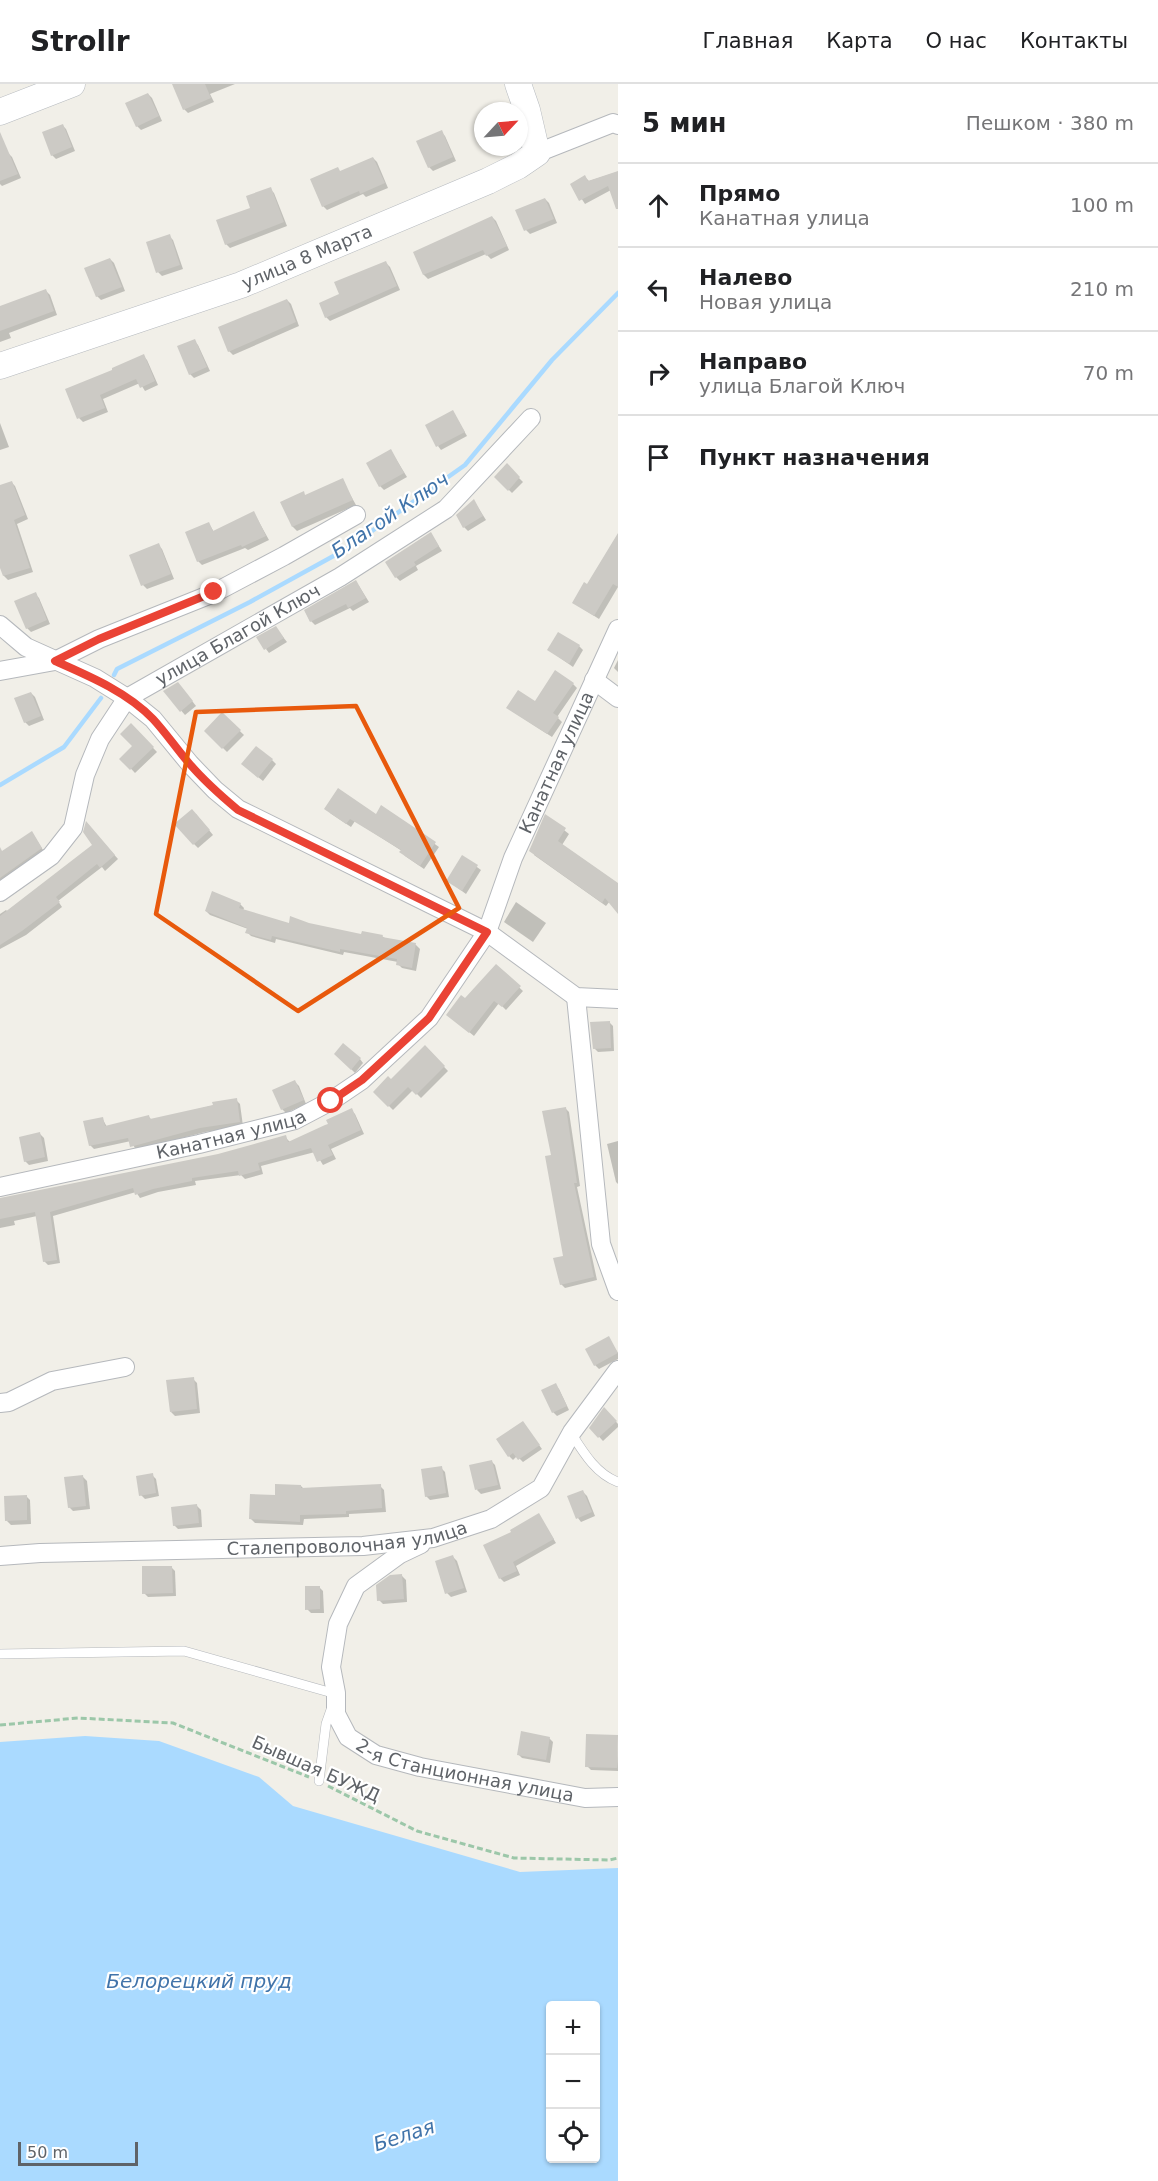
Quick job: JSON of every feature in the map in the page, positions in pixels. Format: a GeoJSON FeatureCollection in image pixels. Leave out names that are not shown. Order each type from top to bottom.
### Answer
{"type":"FeatureCollection","features":[{"type":"Feature","properties":{"kind":"street"},"geometry":{"type":"LineString","coordinates":[[0,112],[72,84]]}},
{"type":"Feature","properties":{"kind":"street"},"geometry":{"type":"LineString","coordinates":[[518,84],[537,153],[613,123],[618,125]]}},
{"type":"Feature","properties":{"kind":"street","name":"улица 8 Марта"},"geometry":{"type":"LineString","coordinates":[[0,366],[241,285],[488,181],[518,166],[537,153]]}},
{"type":"Feature","properties":{"kind":"street","name":"улица Благой Ключ"},"geometry":{"type":"LineString","coordinates":[[0,892],[51,856],[73,828],[85,775],[100,739],[127,698],[340,577],[446,509],[531,418]]}},
{"type":"Feature","properties":{"kind":"street"},"geometry":{"type":"LineString","coordinates":[[0,671],[55,661],[99,639],[214,592],[356,515]]}},
{"type":"Feature","properties":{"kind":"street"},"geometry":{"type":"LineString","coordinates":[[0,625],[26,647],[94,678],[127,698],[153,718],[190,764],[238,810],[487,932],[576,997],[618,999]]}},
{"type":"Feature","properties":{"kind":"street","name":"Канатная улица"},"geometry":{"type":"LineString","coordinates":[[0,1187],[88,1166],[199,1144],[295,1120],[331,1101],[362,1080],[429,1018],[487,932],[513,858],[618,629]]}},
{"type":"Feature","properties":{"kind":"street"},"geometry":{"type":"LineString","coordinates":[[594,680],[618,698]]}},
{"type":"Feature","properties":{"kind":"street"},"geometry":{"type":"LineString","coordinates":[[576,997],[602,1244],[618,1291]]}},
{"type":"Feature","properties":{"kind":"street"},"geometry":{"type":"LineString","coordinates":[[0,1403],[9,1402],[52,1381],[125,1367]]}},
{"type":"Feature","properties":{"kind":"street","name":"Сталепроволочная улица"},"geometry":{"type":"LineString","coordinates":[[0,1556],[40,1553],[363,1546],[433,1538],[491,1519],[541,1488],[571,1433],[618,1370]]}},
{"type":"Feature","properties":{"kind":"street","name":"2-я Станционная улица"},"geometry":{"type":"LineString","coordinates":[[433,1538],[400,1554],[356,1586],[338,1624],[331,1667],[336,1693],[336,1713],[348,1737],[376,1755],[420,1767],[585,1798],[618,1797]]}},
{"type":"Feature","properties":{"kind":"lane"},"geometry":{"type":"LineString","coordinates":[[571,1433],[584,1454],[599,1470],[618,1482]]}},
{"type":"Feature","properties":{"kind":"lane"},"geometry":{"type":"LineString","coordinates":[[0,1654],[184,1651],[336,1693],[326,1724],[318,1781]]}},
{"type":"Feature","properties":{"kind":"path","name":"Бывшая БУЖД"},"geometry":{"type":"LineString","coordinates":[[0,1725],[78,1718],[173,1723],[318,1781],[417,1831],[514,1858],[609,1860],[618,1858]]}},
{"type":"Feature","properties":{"kind":"highlighted area"},"geometry":{"type":"Polygon","coordinates":[[[356,706],[459,908],[298,1011],[156,914],[196,712],[356,706]]]}},
{"type":"Feature","properties":{"kind":"water","name":"Белорецкий пруд"},"geometry":{"type":"Polygon","coordinates":[[[85,1736],[159,1741],[259,1777],[293,1806],[520,1872],[618,1868],[618,2181],[0,2181],[0,1742],[85,1736]]]}},
{"type":"Feature","properties":{"kind":"building"},"geometry":{"type":"Polygon","coordinates":[[[172,84],[205,84],[211,98],[183,110],[172,84]]]}},
{"type":"Feature","properties":{"kind":"building"},"geometry":{"type":"Polygon","coordinates":[[[148,93],[159,116],[136,127],[125,103],[148,93]]]}},
{"type":"Feature","properties":{"kind":"building"},"geometry":{"type":"Polygon","coordinates":[[[63,124],[72,147],[51,156],[42,132],[63,124]]]}},
{"type":"Feature","properties":{"kind":"building"},"geometry":{"type":"Polygon","coordinates":[[[442,130],[453,157],[428,168],[416,141],[442,130]]]}},
{"type":"Feature","properties":{"kind":"building"},"geometry":{"type":"Polygon","coordinates":[[[0,132],[18,174],[0,181],[0,132]]]}},
{"type":"Feature","properties":{"kind":"building"},"geometry":{"type":"Polygon","coordinates":[[[373,157],[385,183],[322,207],[310,179],[338,167],[340,171],[373,157]]]}},
{"type":"Feature","properties":{"kind":"building"},"geometry":{"type":"Polygon","coordinates":[[[618,171],[618,209],[616,209],[608,186],[579,201],[570,184],[585,175],[588,181],[618,171]]]}},
{"type":"Feature","properties":{"kind":"building"},"geometry":{"type":"Polygon","coordinates":[[[271,187],[284,222],[225,245],[216,220],[250,208],[246,196],[271,187]]]}},
{"type":"Feature","properties":{"kind":"building"},"geometry":{"type":"Polygon","coordinates":[[[545,198],[554,219],[524,231],[515,210],[545,198]]]}},
{"type":"Feature","properties":{"kind":"building"},"geometry":{"type":"Polygon","coordinates":[[[492,216],[507,246],[486,256],[483,250],[423,275],[413,252],[492,216]]]}},
{"type":"Feature","properties":{"kind":"building"},"geometry":{"type":"Polygon","coordinates":[[[170,234],[180,265],[156,273],[146,242],[170,234]]]}},
{"type":"Feature","properties":{"kind":"building"},"geometry":{"type":"Polygon","coordinates":[[[110,258],[122,287],[96,297],[84,268],[110,258]]]}},
{"type":"Feature","properties":{"kind":"building"},"geometry":{"type":"Polygon","coordinates":[[[386,261],[397,286],[325,318],[319,303],[339,294],[334,282],[386,261]]]}},
{"type":"Feature","properties":{"kind":"building"},"geometry":{"type":"Polygon","coordinates":[[[46,289],[54,311],[0,331],[0,306],[46,289]]]}},
{"type":"Feature","properties":{"kind":"building"},"geometry":{"type":"Polygon","coordinates":[[[287,299],[296,322],[228,352],[218,327],[287,299]]]}},
{"type":"Feature","properties":{"kind":"building"},"geometry":{"type":"Polygon","coordinates":[[[195,339],[207,367],[189,375],[177,346],[195,339]]]}},
{"type":"Feature","properties":{"kind":"building"},"geometry":{"type":"Polygon","coordinates":[[[144,354],[155,381],[140,388],[136,379],[100,395],[105,408],[77,419],[65,389],[144,354]]]}},
{"type":"Feature","properties":{"kind":"building"},"geometry":{"type":"Polygon","coordinates":[[[453,410],[465,432],[436,447],[425,425],[453,410]]]}},
{"type":"Feature","properties":{"kind":"building"},"geometry":{"type":"Polygon","coordinates":[[[391,449],[404,473],[379,487],[366,463],[391,449]]]}},
{"type":"Feature","properties":{"kind":"building"},"geometry":{"type":"Polygon","coordinates":[[[507,463],[520,477],[508,491],[494,477],[507,463]]]}},
{"type":"Feature","properties":{"kind":"building"},"geometry":{"type":"Polygon","coordinates":[[[343,478],[353,500],[292,527],[280,502],[304,491],[305,495],[343,478]]]}},
{"type":"Feature","properties":{"kind":"building"},"geometry":{"type":"Polygon","coordinates":[[[12,481],[25,515],[14,520],[30,568],[3,576],[0,568],[0,485],[12,481]]]}},
{"type":"Feature","properties":{"kind":"building"},"geometry":{"type":"Polygon","coordinates":[[[474,499],[483,516],[463,528],[456,515],[474,499]]]}},
{"type":"Feature","properties":{"kind":"building"},"geometry":{"type":"Polygon","coordinates":[[[254,511],[266,536],[242,547],[241,545],[197,562],[185,532],[209,522],[213,531],[254,511]]]}},
{"type":"Feature","properties":{"kind":"building"},"geometry":{"type":"Polygon","coordinates":[[[431,532],[439,546],[414,562],[416,565],[395,578],[385,562],[431,532]]]}},
{"type":"Feature","properties":{"kind":"building"},"geometry":{"type":"Polygon","coordinates":[[[618,533],[618,587],[613,584],[594,616],[572,603],[584,582],[587,584],[618,533]]]}},
{"type":"Feature","properties":{"kind":"building"},"geometry":{"type":"Polygon","coordinates":[[[159,543],[171,574],[141,586],[129,555],[159,543]]]}},
{"type":"Feature","properties":{"kind":"building"},"geometry":{"type":"Polygon","coordinates":[[[356,580],[366,598],[348,608],[346,604],[310,622],[304,610],[356,580]]]}},
{"type":"Feature","properties":{"kind":"building"},"geometry":{"type":"Polygon","coordinates":[[[36,592],[47,620],[26,629],[14,601],[36,592]]]}},
{"type":"Feature","properties":{"kind":"building"},"geometry":{"type":"Polygon","coordinates":[[[276,626],[284,638],[264,650],[256,637],[276,626]]]}},
{"type":"Feature","properties":{"kind":"building"},"geometry":{"type":"Polygon","coordinates":[[[558,632],[580,645],[569,664],[547,650],[558,632]]]}},
{"type":"Feature","properties":{"kind":"building"},"geometry":{"type":"Polygon","coordinates":[[[555,670],[574,683],[553,713],[559,717],[547,734],[506,708],[518,690],[535,701],[555,670]]]}},
{"type":"Feature","properties":{"kind":"building"},"geometry":{"type":"Polygon","coordinates":[[[178,682],[193,701],[180,712],[163,691],[178,682]]]}},
{"type":"Feature","properties":{"kind":"building"},"geometry":{"type":"Polygon","coordinates":[[[31,692],[41,716],[24,723],[14,698],[31,692]]]}},
{"type":"Feature","properties":{"kind":"building"},"geometry":{"type":"Polygon","coordinates":[[[222,712],[241,730],[222,749],[204,731],[222,712]]]}},
{"type":"Feature","properties":{"kind":"building"},"geometry":{"type":"Polygon","coordinates":[[[131,723],[154,747],[130,770],[119,759],[132,746],[120,734],[131,723]]]}},
{"type":"Feature","properties":{"kind":"building"},"geometry":{"type":"Polygon","coordinates":[[[256,746],[273,759],[258,778],[241,764],[256,746]]]}},
{"type":"Feature","properties":{"kind":"building"},"geometry":{"type":"Polygon","coordinates":[[[338,788],[376,814],[381,805],[436,842],[420,866],[399,852],[401,850],[350,819],[346,824],[324,809],[338,788]]]}},
{"type":"Feature","properties":{"kind":"building"},"geometry":{"type":"Polygon","coordinates":[[[192,809],[210,830],[193,845],[174,824],[192,809]]]}},
{"type":"Feature","properties":{"kind":"building"},"geometry":{"type":"Polygon","coordinates":[[[545,814],[566,828],[558,841],[618,883],[618,914],[605,898],[602,903],[529,851],[545,814]]]}},
{"type":"Feature","properties":{"kind":"building"},"geometry":{"type":"Polygon","coordinates":[[[86,821],[115,855],[100,868],[97,864],[56,897],[60,902],[0,945],[0,916],[92,845],[83,832],[86,821]]]}},
{"type":"Feature","properties":{"kind":"building"},"geometry":{"type":"Polygon","coordinates":[[[32,831],[42,848],[0,878],[0,847],[2,851],[32,831]]]}},
{"type":"Feature","properties":{"kind":"building"},"geometry":{"type":"Polygon","coordinates":[[[462,855],[478,865],[462,891],[446,881],[462,855]]]}},
{"type":"Feature","properties":{"kind":"building"},"geometry":{"type":"Polygon","coordinates":[[[212,891],[241,903],[239,908],[289,923],[290,916],[309,923],[361,934],[362,931],[416,943],[412,968],[396,965],[397,959],[340,949],[340,952],[272,936],[271,940],[245,933],[247,928],[205,911],[212,891]]]}},
{"type":"Feature","properties":{"kind":"building"},"geometry":{"type":"Polygon","coordinates":[[[496,964],[521,986],[502,1007],[494,1001],[469,1033],[446,1015],[461,995],[465,998],[496,964]]]}},
{"type":"Feature","properties":{"kind":"building"},"geometry":{"type":"Polygon","coordinates":[[[610,1021],[611,1048],[593,1049],[590,1022],[610,1021]]]}},
{"type":"Feature","properties":{"kind":"building"},"geometry":{"type":"Polygon","coordinates":[[[343,1043],[361,1058],[351,1070],[334,1054],[343,1043]]]}},
{"type":"Feature","properties":{"kind":"building"},"geometry":{"type":"Polygon","coordinates":[[[425,1045],[445,1066],[416,1095],[408,1087],[388,1107],[373,1092],[388,1076],[391,1079],[425,1045]]]}},
{"type":"Feature","properties":{"kind":"building"},"geometry":{"type":"Polygon","coordinates":[[[295,1080],[304,1100],[281,1110],[272,1090],[295,1080]]]}},
{"type":"Feature","properties":{"kind":"building"},"geometry":{"type":"Polygon","coordinates":[[[237,1098],[240,1122],[200,1128],[130,1147],[128,1138],[89,1146],[83,1121],[103,1117],[105,1126],[149,1115],[150,1119],[213,1105],[212,1102],[237,1098]]]}},
{"type":"Feature","properties":{"kind":"building"},"geometry":{"type":"Polygon","coordinates":[[[566,1107],[577,1183],[574,1183],[594,1277],[560,1285],[553,1258],[563,1256],[545,1156],[551,1155],[542,1111],[566,1107]]]}},
{"type":"Feature","properties":{"kind":"building"},"geometry":{"type":"Polygon","coordinates":[[[352,1108],[361,1130],[328,1145],[333,1155],[317,1162],[311,1148],[258,1163],[260,1170],[239,1176],[238,1171],[192,1178],[192,1181],[135,1195],[133,1188],[50,1212],[57,1260],[43,1262],[35,1212],[0,1219],[0,1198],[218,1154],[286,1135],[288,1142],[328,1124],[326,1120],[352,1108]]]}},
{"type":"Feature","properties":{"kind":"building"},"geometry":{"type":"Polygon","coordinates":[[[40,1132],[45,1157],[24,1162],[19,1137],[40,1132]]]}},
{"type":"Feature","properties":{"kind":"building"},"geometry":{"type":"Polygon","coordinates":[[[609,1336],[618,1353],[594,1366],[585,1349],[609,1336]]]}},
{"type":"Feature","properties":{"kind":"building"},"geometry":{"type":"Polygon","coordinates":[[[194,1377],[197,1409],[170,1412],[166,1380],[194,1377]]]}},
{"type":"Feature","properties":{"kind":"building"},"geometry":{"type":"Polygon","coordinates":[[[556,1383],[567,1406],[552,1413],[541,1390],[556,1383]]]}},
{"type":"Feature","properties":{"kind":"building"},"geometry":{"type":"Polygon","coordinates":[[[604,1407],[617,1421],[598,1438],[589,1428],[604,1407]]]}},
{"type":"Feature","properties":{"kind":"building"},"geometry":{"type":"Polygon","coordinates":[[[523,1421],[540,1445],[518,1460],[513,1453],[508,1457],[496,1439],[523,1421]]]}},
{"type":"Feature","properties":{"kind":"building"},"geometry":{"type":"Polygon","coordinates":[[[492,1460],[498,1485],[475,1490],[469,1465],[492,1460]]]}},
{"type":"Feature","properties":{"kind":"building"},"geometry":{"type":"Polygon","coordinates":[[[442,1466],[446,1493],[425,1497],[421,1469],[442,1466]]]}},
{"type":"Feature","properties":{"kind":"building"},"geometry":{"type":"Polygon","coordinates":[[[153,1473],[156,1493],[139,1496],[136,1476],[153,1473]]]}},
{"type":"Feature","properties":{"kind":"building"},"geometry":{"type":"Polygon","coordinates":[[[83,1475],[86,1506],[68,1508],[64,1477],[83,1475]]]}},
{"type":"Feature","properties":{"kind":"building"},"geometry":{"type":"Polygon","coordinates":[[[275,1484],[301,1485],[301,1488],[381,1484],[382,1508],[346,1511],[346,1514],[300,1515],[300,1522],[249,1519],[250,1494],[275,1495],[275,1484]]]}},
{"type":"Feature","properties":{"kind":"building"},"geometry":{"type":"Polygon","coordinates":[[[583,1490],[592,1512],[576,1519],[567,1496],[583,1490]]]}},
{"type":"Feature","properties":{"kind":"building"},"geometry":{"type":"Polygon","coordinates":[[[27,1495],[27,1520],[5,1521],[4,1496],[27,1495]]]}},
{"type":"Feature","properties":{"kind":"building"},"geometry":{"type":"Polygon","coordinates":[[[197,1504],[199,1523],[173,1526],[171,1507],[197,1504]]]}},
{"type":"Feature","properties":{"kind":"building"},"geometry":{"type":"Polygon","coordinates":[[[539,1513],[554,1539],[513,1562],[517,1571],[499,1579],[483,1545],[511,1532],[510,1530],[539,1513]]]}},
{"type":"Feature","properties":{"kind":"building"},"geometry":{"type":"Polygon","coordinates":[[[453,1555],[464,1588],[445,1594],[435,1561],[453,1555]]]}},
{"type":"Feature","properties":{"kind":"building"},"geometry":{"type":"Polygon","coordinates":[[[142,1566],[172,1566],[173,1593],[142,1594],[142,1566]]]}},
{"type":"Feature","properties":{"kind":"building"},"geometry":{"type":"Polygon","coordinates":[[[402,1574],[404,1599],[377,1601],[376,1585],[390,1575],[402,1574]]]}},
{"type":"Feature","properties":{"kind":"building"},"geometry":{"type":"Polygon","coordinates":[[[305,1586],[320,1586],[320,1609],[305,1610],[305,1586]]]}},
{"type":"Feature","properties":{"kind":"building"},"geometry":{"type":"Polygon","coordinates":[[[521,1731],[550,1737],[546,1760],[517,1755],[521,1731]]]}},
{"type":"Feature","properties":{"kind":"building"},"geometry":{"type":"Polygon","coordinates":[[[586,1734],[618,1735],[617,1768],[585,1767],[586,1734]]]}},
{"type":"Feature","properties":{"kind":"waterway","name":"Благой Ключ"},"geometry":{"type":"LineString","coordinates":[[114,675],[117,669],[250,602],[348,548],[465,465],[552,360],[618,293]]}},
{"type":"Feature","properties":{"kind":"waterway","name":"Благой Ключ"},"geometry":{"type":"LineString","coordinates":[[0,785],[64,747],[101,698]]}},
{"type":"Feature","properties":{"kind":"route"},"geometry":{"type":"LineString","coordinates":[[214,592],[99,639],[55,661],[94,678],[127,698],[153,718],[190,764],[238,810],[487,932],[429,1018],[362,1080],[331,1101]]}},
{"type":"Feature","properties":{"kind":"water label","name":"Белая"},"geometry":{"type":"Point","coordinates":[404,2135]}}]}
